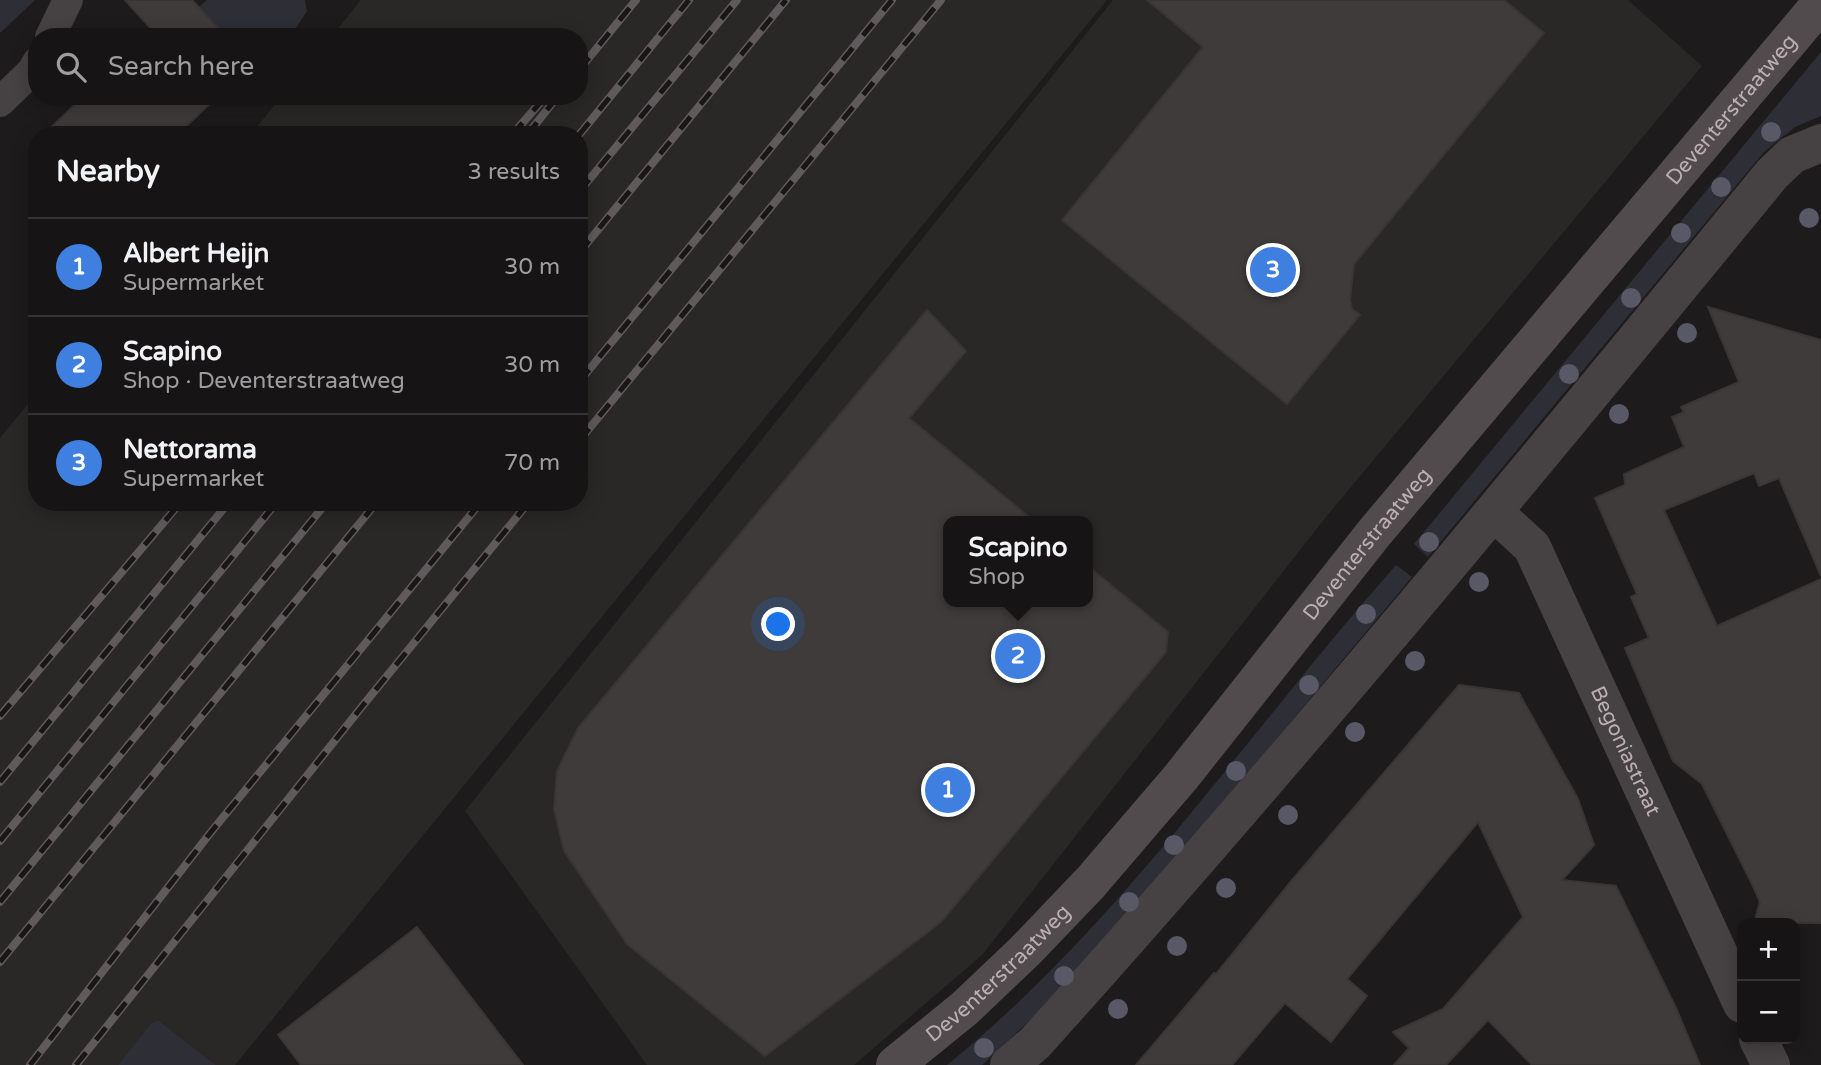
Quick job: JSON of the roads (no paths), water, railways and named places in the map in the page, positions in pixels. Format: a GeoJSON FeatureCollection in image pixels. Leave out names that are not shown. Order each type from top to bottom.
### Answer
{"type":"FeatureCollection","features":[{"type":"Feature","properties":{"kind":"street","name":"Deventerstraatweg"},"geometry":{"type":"LineString","coordinates":[[895,1065],[965,1008],[1026,951],[1091,882],[1181,777],[1375,532],[1821,3]]}},
{"type":"Feature","properties":{"kind":"street"},"geometry":{"type":"LineString","coordinates":[[1009,1065],[1035,1043],[1176,887],[1494,512],[1772,174],[1792,155],[1821,143]]}},
{"type":"Feature","properties":{"kind":"street","name":"Begoniastraat"},"geometry":{"type":"LineString","coordinates":[[1494,512],[1532,547],[1737,993]]}},
{"type":"Feature","properties":{"kind":"street"},"geometry":{"type":"LineString","coordinates":[[1760,1044],[1771,1065]]}},
{"type":"Feature","properties":{"kind":"lane"},"geometry":{"type":"LineString","coordinates":[[54,28],[68,0]]}},
{"type":"Feature","properties":{"kind":"lane"},"geometry":{"type":"LineString","coordinates":[[0,102],[28,75]]}},
{"type":"Feature","properties":{"kind":"railway"},"geometry":{"type":"LineString","coordinates":[[588,59],[636,0]]}},
{"type":"Feature","properties":{"kind":"railway"},"geometry":{"type":"LineString","coordinates":[[586,126],[689,0]]}},
{"type":"Feature","properties":{"kind":"railway"},"geometry":{"type":"LineString","coordinates":[[588,181],[737,0]]}},
{"type":"Feature","properties":{"kind":"railway"},"geometry":{"type":"LineString","coordinates":[[588,242],[786,0]]}},
{"type":"Feature","properties":{"kind":"railway"},"geometry":{"type":"LineString","coordinates":[[588,371],[892,0]]}},
{"type":"Feature","properties":{"kind":"railway"},"geometry":{"type":"LineString","coordinates":[[588,430],[941,0]]}},
{"type":"Feature","properties":{"kind":"railway"},"geometry":{"type":"LineString","coordinates":[[520,126],[538,105]]}},
{"type":"Feature","properties":{"kind":"railway"},"geometry":{"type":"LineString","coordinates":[[534,126],[551,105]]}},
{"type":"Feature","properties":{"kind":"railway"},"geometry":{"type":"LineString","coordinates":[[0,716],[173,511]]}},
{"type":"Feature","properties":{"kind":"railway"},"geometry":{"type":"LineString","coordinates":[[0,782],[222,511]]}},
{"type":"Feature","properties":{"kind":"railway"},"geometry":{"type":"LineString","coordinates":[[0,841],[270,511]]}},
{"type":"Feature","properties":{"kind":"railway"},"geometry":{"type":"LineString","coordinates":[[0,902],[320,511]]}},
{"type":"Feature","properties":{"kind":"railway"},"geometry":{"type":"LineString","coordinates":[[0,962],[370,511]]}},
{"type":"Feature","properties":{"kind":"railway"},"geometry":{"type":"LineString","coordinates":[[30,1065],[211,832],[474,511]]}},
{"type":"Feature","properties":{"kind":"railway"},"geometry":{"type":"LineString","coordinates":[[76,1065],[522,511]]}},
{"type":"Feature","properties":{"kind":"place","name":"Nettorama"},"geometry":{"type":"Point","coordinates":[1273,270]}},
{"type":"Feature","properties":{"kind":"place","name":"Scapino"},"geometry":{"type":"Point","coordinates":[1018,656]}},
{"type":"Feature","properties":{"kind":"place","name":"Albert Heijn"},"geometry":{"type":"Point","coordinates":[948,790]}}]}
